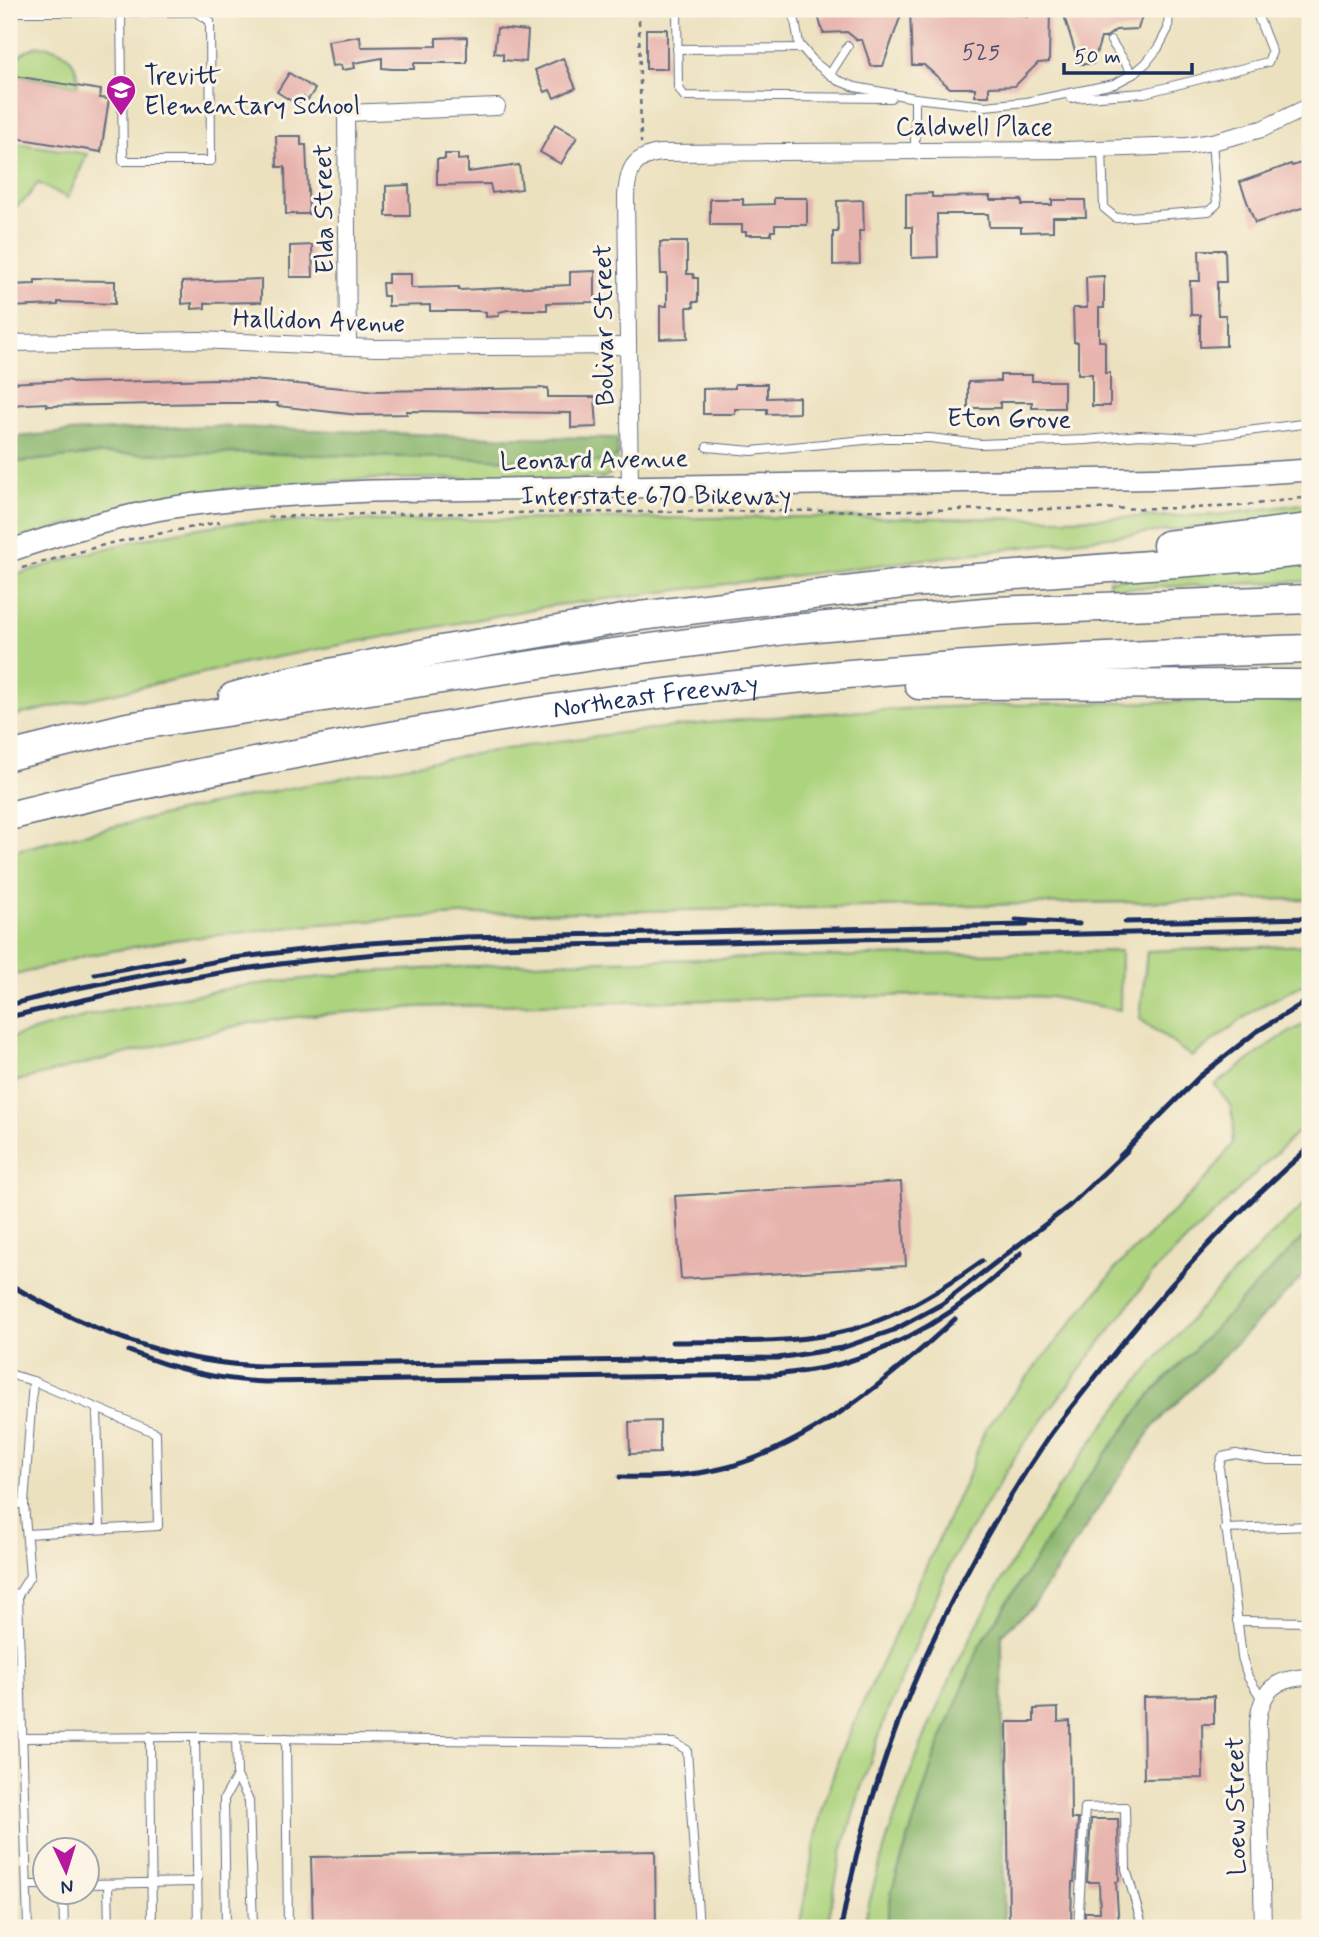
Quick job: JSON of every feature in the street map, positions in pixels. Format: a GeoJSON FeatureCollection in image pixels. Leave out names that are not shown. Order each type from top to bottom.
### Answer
{"type":"FeatureCollection","features":[{"type":"Feature","properties":{"kind":"highway"},"geometry":{"type":"LineString","coordinates":[[911,583],[1026,561],[1310,528]]}},
{"type":"Feature","properties":{"kind":"highway"},"geometry":{"type":"LineString","coordinates":[[127,727],[287,682],[440,650],[640,617],[911,583],[1310,551]]}},
{"type":"Feature","properties":{"kind":"highway","name":"Northeast Freeway"},"geometry":{"type":"LineString","coordinates":[[9,756],[127,727],[605,654],[793,629],[996,611],[1310,599]]}},
{"type":"Feature","properties":{"kind":"highway","name":"Northeast Freeway"},"geometry":{"type":"LineString","coordinates":[[9,816],[218,768],[427,730],[518,714],[734,685],[939,666],[1122,655],[1310,649]]}},
{"type":"Feature","properties":{"kind":"highway"},"geometry":{"type":"LineString","coordinates":[[734,685],[1310,684]]}},
{"type":"Feature","properties":{"kind":"street","name":"Caldwell Place"},"geometry":{"type":"LineString","coordinates":[[639,160],[660,153],[1187,146],[1262,129],[1310,106]]}},
{"type":"Feature","properties":{"kind":"street","name":"Elda Street"},"geometry":{"type":"LineString","coordinates":[[348,347],[346,113],[497,107]]}},
{"type":"Feature","properties":{"kind":"street","name":"Bolivar Street"},"geometry":{"type":"LineString","coordinates":[[630,486],[626,196],[627,179],[639,160]]}},
{"type":"Feature","properties":{"kind":"street","name":"Hallidon Avenue"},"geometry":{"type":"LineString","coordinates":[[9,343],[187,340],[348,347],[628,346]]}},
{"type":"Feature","properties":{"kind":"street","name":"Leonard Avenue"},"geometry":{"type":"LineString","coordinates":[[9,551],[91,526],[199,503],[371,491],[1186,478],[1310,470]]}},
{"type":"Feature","properties":{"kind":"street","name":"Leonard Avenue"},"geometry":{"type":"LineString","coordinates":[[1186,478],[1266,484],[1310,483]]}},
{"type":"Feature","properties":{"kind":"street"},"geometry":{"type":"LineString","coordinates":[[1267,1693],[1284,1682],[1310,1677]]}},
{"type":"Feature","properties":{"kind":"street","name":"Loew Street"},"geometry":{"type":"LineString","coordinates":[[1263,1928],[1258,1723],[1260,1703],[1267,1693]]}},
{"type":"Feature","properties":{"kind":"lane"},"geometry":{"type":"LineString","coordinates":[[677,9],[678,86],[684,96],[915,99]]}},
{"type":"Feature","properties":{"kind":"lane"},"geometry":{"type":"LineString","coordinates":[[793,9],[801,48],[815,63],[855,88],[915,99],[985,106],[1144,93],[1268,62],[1272,52],[1255,9]]}},
{"type":"Feature","properties":{"kind":"lane"},"geometry":{"type":"LineString","coordinates":[[1026,102],[1115,84],[1133,74],[1158,48],[1168,29],[1169,9]]}},
{"type":"Feature","properties":{"kind":"lane"},"geometry":{"type":"LineString","coordinates":[[9,12],[121,12],[196,12],[210,21],[211,161],[123,161],[121,12]]}},
{"type":"Feature","properties":{"kind":"lane"},"geometry":{"type":"LineString","coordinates":[[1111,41],[1133,74]]}},
{"type":"Feature","properties":{"kind":"lane"},"geometry":{"type":"LineString","coordinates":[[830,74],[848,46]]}},
{"type":"Feature","properties":{"kind":"lane"},"geometry":{"type":"LineString","coordinates":[[677,49],[801,48]]}},
{"type":"Feature","properties":{"kind":"lane"},"geometry":{"type":"LineString","coordinates":[[915,99],[915,151]]}},
{"type":"Feature","properties":{"kind":"lane"},"geometry":{"type":"LineString","coordinates":[[1102,149],[1104,208],[1116,219],[1209,211],[1217,204],[1218,195],[1212,142]]}},
{"type":"Feature","properties":{"kind":"lane","name":"Eton Grove"},"geometry":{"type":"LineString","coordinates":[[707,447],[752,451],[885,438],[930,438],[980,444],[1140,435],[1192,438],[1310,423]]}},
{"type":"Feature","properties":{"kind":"lane"},"geometry":{"type":"LineString","coordinates":[[9,1374],[33,1381],[156,1433],[158,1526],[27,1534]]}},
{"type":"Feature","properties":{"kind":"lane"},"geometry":{"type":"LineString","coordinates":[[28,1928],[18,1595],[30,1577],[24,1504],[33,1381]]}},
{"type":"Feature","properties":{"kind":"lane"},"geometry":{"type":"LineString","coordinates":[[97,1408],[100,1530]]}},
{"type":"Feature","properties":{"kind":"lane"},"geometry":{"type":"LineString","coordinates":[[1267,1693],[1248,1677],[1242,1657],[1219,1467],[1223,1457],[1236,1454],[1267,1460],[1310,1460]]}},
{"type":"Feature","properties":{"kind":"lane"},"geometry":{"type":"LineString","coordinates":[[9,1504],[24,1504]]}},
{"type":"Feature","properties":{"kind":"lane"},"geometry":{"type":"LineString","coordinates":[[1225,1529],[1310,1525]]}},
{"type":"Feature","properties":{"kind":"lane"},"geometry":{"type":"LineString","coordinates":[[9,1591],[18,1595]]}},
{"type":"Feature","properties":{"kind":"lane"},"geometry":{"type":"LineString","coordinates":[[1237,1621],[1310,1622]]}},
{"type":"Feature","properties":{"kind":"lane"},"geometry":{"type":"LineString","coordinates":[[23,1738],[150,1736],[675,1744],[687,1750],[699,1928]]}},
{"type":"Feature","properties":{"kind":"lane"},"geometry":{"type":"LineString","coordinates":[[150,1736],[152,1928]]}},
{"type":"Feature","properties":{"kind":"lane"},"geometry":{"type":"LineString","coordinates":[[195,1737],[198,1928]]}},
{"type":"Feature","properties":{"kind":"lane"},"geometry":{"type":"LineString","coordinates":[[236,1737],[237,1776],[249,1801],[253,1928]]}},
{"type":"Feature","properties":{"kind":"lane"},"geometry":{"type":"LineString","coordinates":[[286,1738],[288,1928]]}},
{"type":"Feature","properties":{"kind":"lane"},"geometry":{"type":"LineString","coordinates":[[226,1928],[223,1799],[237,1776]]}},
{"type":"Feature","properties":{"kind":"lane"},"geometry":{"type":"LineString","coordinates":[[1078,1928],[1085,1808],[1125,1807],[1126,1869],[1143,1928]]}},
{"type":"Feature","properties":{"kind":"lane"},"geometry":{"type":"LineString","coordinates":[[102,1884],[197,1882]]}},
{"type":"Feature","properties":{"kind":"lane"},"geometry":{"type":"LineString","coordinates":[[108,1884],[109,1928]]}},
{"type":"Feature","properties":{"kind":"lane"},"geometry":{"type":"LineString","coordinates":[[27,1885],[32,1885]]}},
{"type":"Feature","properties":{"kind":"lane"},"geometry":{"type":"LineString","coordinates":[[63,1906],[64,1928]]}},
{"type":"Feature","properties":{"kind":"path"},"geometry":{"type":"LineString","coordinates":[[639,20],[639,160]]}},
{"type":"Feature","properties":{"kind":"path","name":"Interstate 670 Bikeway"},"geometry":{"type":"LineString","coordinates":[[262,518],[364,514],[1191,508],[1240,506],[1310,497]]}},
{"type":"Feature","properties":{"kind":"path"},"geometry":{"type":"LineString","coordinates":[[22,568],[111,543],[223,521]]}},
{"type":"Feature","properties":{"kind":"green space"},"geometry":{"type":"Polygon","coordinates":[[[38,46],[55,49],[68,56],[76,69],[78,86],[9,75],[19,56],[38,46]]]}},
{"type":"Feature","properties":{"kind":"green space"},"geometry":{"type":"Polygon","coordinates":[[[9,142],[87,154],[68,198],[38,183],[26,199],[14,208],[9,202],[9,142]]]}},
{"type":"Feature","properties":{"kind":"green space"},"geometry":{"type":"Polygon","coordinates":[[[209,426],[491,437],[617,438],[618,455],[609,462],[234,453],[99,454],[9,463],[9,438],[66,432],[209,426]]]}},
{"type":"Feature","properties":{"kind":"green space"},"geometry":{"type":"Polygon","coordinates":[[[234,453],[609,462],[618,455],[617,470],[603,478],[380,479],[247,487],[157,502],[9,541],[9,463],[99,454],[234,453]]]}},
{"type":"Feature","properties":{"kind":"green space"},"geometry":{"type":"Polygon","coordinates":[[[1310,503],[1310,513],[1259,521],[1080,540],[549,606],[261,660],[9,717],[9,577],[156,536],[216,525],[246,522],[801,517],[1061,519],[1217,515],[1310,503]]]}},
{"type":"Feature","properties":{"kind":"green space"},"geometry":{"type":"Polygon","coordinates":[[[1310,563],[1310,581],[1110,589],[1109,580],[1310,563]]]}},
{"type":"Feature","properties":{"kind":"green space"},"geometry":{"type":"Polygon","coordinates":[[[1310,701],[1310,899],[475,914],[321,924],[173,940],[85,956],[9,977],[9,852],[313,783],[518,747],[724,721],[949,707],[1310,701]]]}},
{"type":"Feature","properties":{"kind":"green space"},"geometry":{"type":"Polygon","coordinates":[[[1310,945],[1310,981],[1257,1008],[1192,1057],[1140,1019],[1147,951],[1310,945]]]}},
{"type":"Feature","properties":{"kind":"green space"},"geometry":{"type":"Polygon","coordinates":[[[1121,951],[1120,1010],[1050,997],[971,994],[417,1007],[312,1015],[244,1024],[9,1083],[9,1038],[90,1015],[241,986],[366,972],[553,962],[1121,951]]]}},
{"type":"Feature","properties":{"kind":"green space"},"geometry":{"type":"Polygon","coordinates":[[[1310,1021],[1310,1120],[1153,1273],[1020,1449],[953,1558],[888,1710],[840,1859],[827,1928],[799,1928],[820,1817],[841,1751],[970,1471],[985,1429],[1117,1267],[1208,1177],[1232,1145],[1234,1124],[1230,1105],[1215,1085],[1278,1039],[1310,1021]]]}},
{"type":"Feature","properties":{"kind":"green space"},"geometry":{"type":"Polygon","coordinates":[[[1310,1199],[1310,1230],[1152,1393],[1088,1477],[980,1645],[934,1758],[892,1890],[886,1928],[863,1928],[892,1824],[931,1723],[977,1625],[1032,1530],[1093,1440],[1160,1355],[1233,1274],[1310,1199]]]}},
{"type":"Feature","properties":{"kind":"green space"},"geometry":{"type":"Polygon","coordinates":[[[1310,1230],[1310,1269],[1153,1427],[1035,1603],[1002,1634],[1004,1928],[886,1928],[892,1890],[934,1758],[980,1645],[1088,1477],[1152,1393],[1310,1230]]]}},
{"type":"Feature","properties":{"kind":"building"},"geometry":{"type":"Polygon","coordinates":[[[834,9],[903,9],[883,66],[871,66],[862,40],[857,40],[847,32],[823,33],[819,19],[834,9]]]}},
{"type":"Feature","properties":{"kind":"building"},"geometry":{"type":"Polygon","coordinates":[[[910,9],[921,9],[934,17],[963,9],[998,9],[1028,17],[1040,9],[1050,9],[1049,62],[1038,63],[1015,86],[989,87],[989,96],[975,96],[975,88],[950,88],[924,65],[912,65],[910,9]]]}},
{"type":"Feature","properties":{"kind":"building"},"geometry":{"type":"Polygon","coordinates":[[[1062,9],[1132,9],[1142,16],[1138,29],[1116,30],[1101,38],[1093,64],[1079,64],[1062,9]]]}},
{"type":"Feature","properties":{"kind":"building"},"geometry":{"type":"Polygon","coordinates":[[[497,28],[528,31],[526,62],[503,60],[503,54],[494,53],[497,28]]]}},
{"type":"Feature","properties":{"kind":"building"},"geometry":{"type":"Polygon","coordinates":[[[646,29],[667,29],[667,69],[646,69],[646,29]]]}},
{"type":"Feature","properties":{"kind":"building"},"geometry":{"type":"Polygon","coordinates":[[[360,36],[361,47],[436,46],[436,38],[467,37],[467,63],[414,63],[414,69],[392,69],[382,68],[382,58],[354,63],[355,68],[342,70],[341,65],[332,66],[328,41],[360,36]]]}},
{"type":"Feature","properties":{"kind":"building"},"geometry":{"type":"Polygon","coordinates":[[[563,58],[576,88],[554,98],[550,90],[545,92],[535,70],[563,58]]]}},
{"type":"Feature","properties":{"kind":"building"},"geometry":{"type":"Polygon","coordinates":[[[289,73],[315,89],[308,100],[303,97],[298,105],[277,92],[289,73]]]}},
{"type":"Feature","properties":{"kind":"building"},"geometry":{"type":"Polygon","coordinates":[[[9,75],[101,90],[100,98],[109,99],[101,152],[9,137],[9,75]]]}},
{"type":"Feature","properties":{"kind":"building"},"geometry":{"type":"Polygon","coordinates":[[[555,124],[577,137],[561,164],[540,152],[555,124]]]}},
{"type":"Feature","properties":{"kind":"building"},"geometry":{"type":"Polygon","coordinates":[[[276,136],[301,136],[301,145],[306,145],[309,214],[286,214],[285,167],[277,167],[276,136]]]}},
{"type":"Feature","properties":{"kind":"building"},"geometry":{"type":"Polygon","coordinates":[[[445,154],[458,154],[458,160],[468,159],[468,172],[519,165],[522,189],[492,193],[490,184],[437,185],[437,159],[445,159],[445,154]]]}},
{"type":"Feature","properties":{"kind":"building"},"geometry":{"type":"Polygon","coordinates":[[[1307,161],[1310,169],[1310,203],[1255,223],[1240,182],[1307,161]]]}},
{"type":"Feature","properties":{"kind":"building"},"geometry":{"type":"Polygon","coordinates":[[[409,185],[410,216],[386,216],[386,186],[409,185]]]}},
{"type":"Feature","properties":{"kind":"building"},"geometry":{"type":"Polygon","coordinates":[[[932,193],[932,197],[990,196],[990,200],[1022,200],[1022,205],[1052,205],[1052,200],[1085,200],[1086,217],[1053,217],[1053,231],[1021,232],[1021,227],[989,227],[988,214],[937,214],[938,257],[912,258],[912,227],[906,227],[906,194],[932,193]]]}},
{"type":"Feature","properties":{"kind":"building"},"geometry":{"type":"Polygon","coordinates":[[[774,198],[807,198],[807,225],[775,225],[775,231],[771,231],[771,235],[746,235],[746,232],[742,232],[742,225],[710,225],[710,199],[743,199],[743,205],[774,204],[774,198]]]}},
{"type":"Feature","properties":{"kind":"building"},"geometry":{"type":"Polygon","coordinates":[[[863,200],[864,231],[859,231],[860,264],[833,265],[833,232],[838,232],[837,201],[863,200]]]}},
{"type":"Feature","properties":{"kind":"building"},"geometry":{"type":"Polygon","coordinates":[[[660,242],[687,242],[687,274],[698,278],[698,302],[693,302],[694,307],[687,307],[688,338],[660,339],[660,306],[667,306],[667,274],[661,274],[660,242]]]}},
{"type":"Feature","properties":{"kind":"building"},"geometry":{"type":"Polygon","coordinates":[[[312,245],[313,277],[290,277],[290,246],[312,245]]]}},
{"type":"Feature","properties":{"kind":"building"},"geometry":{"type":"Polygon","coordinates":[[[1199,250],[1225,250],[1226,282],[1217,282],[1217,298],[1218,315],[1226,315],[1226,346],[1200,347],[1200,315],[1191,315],[1190,281],[1200,281],[1199,250]]]}},
{"type":"Feature","properties":{"kind":"building"},"geometry":{"type":"Polygon","coordinates":[[[595,271],[595,302],[547,303],[547,310],[508,310],[499,312],[499,316],[486,317],[486,312],[477,311],[430,311],[430,305],[388,306],[388,296],[383,296],[382,283],[388,283],[388,274],[411,274],[411,288],[459,287],[459,290],[570,285],[570,272],[595,271]]]}},
{"type":"Feature","properties":{"kind":"building"},"geometry":{"type":"Polygon","coordinates":[[[1104,276],[1104,308],[1099,308],[1099,341],[1105,341],[1105,373],[1110,373],[1110,406],[1092,406],[1092,374],[1078,374],[1078,342],[1074,342],[1073,308],[1087,308],[1086,277],[1104,276]]]}},
{"type":"Feature","properties":{"kind":"building"},"geometry":{"type":"Polygon","coordinates":[[[261,279],[261,302],[205,303],[205,308],[192,309],[192,303],[182,304],[182,282],[261,279]]]}},
{"type":"Feature","properties":{"kind":"building"},"geometry":{"type":"Polygon","coordinates":[[[35,280],[115,281],[115,304],[58,302],[58,305],[9,307],[9,285],[35,284],[35,280]]]}},
{"type":"Feature","properties":{"kind":"building"},"geometry":{"type":"Polygon","coordinates":[[[1000,375],[1032,375],[1032,381],[1064,381],[1064,408],[1032,408],[1032,402],[1000,402],[1000,408],[968,408],[968,382],[1000,381],[1000,375]]]}},
{"type":"Feature","properties":{"kind":"building"},"geometry":{"type":"Polygon","coordinates":[[[214,379],[376,391],[548,388],[548,397],[595,397],[597,427],[571,428],[571,413],[407,411],[407,414],[358,415],[277,406],[278,403],[9,405],[9,383],[214,379]]]}},
{"type":"Feature","properties":{"kind":"building"},"geometry":{"type":"Polygon","coordinates":[[[735,384],[767,384],[767,398],[799,397],[799,413],[767,414],[767,409],[735,409],[735,414],[703,414],[703,389],[735,388],[735,384]]]}},
{"type":"Feature","properties":{"kind":"building"},"geometry":{"type":"Polygon","coordinates":[[[901,1182],[906,1266],[681,1279],[675,1196],[901,1182]]]}},
{"type":"Feature","properties":{"kind":"building"},"geometry":{"type":"Polygon","coordinates":[[[660,1421],[660,1453],[630,1454],[629,1422],[660,1421]]]}},
{"type":"Feature","properties":{"kind":"building"},"geometry":{"type":"Polygon","coordinates":[[[1214,1696],[1214,1724],[1202,1724],[1203,1778],[1144,1779],[1143,1697],[1214,1696]]]}},
{"type":"Feature","properties":{"kind":"building"},"geometry":{"type":"Polygon","coordinates":[[[1058,1708],[1058,1722],[1070,1721],[1071,1819],[1078,1819],[1071,1928],[1009,1928],[1007,1722],[1034,1722],[1034,1709],[1058,1708]]]}},
{"type":"Feature","properties":{"kind":"building"},"geometry":{"type":"Polygon","coordinates":[[[1091,1819],[1118,1819],[1119,1881],[1116,1882],[1119,1928],[1085,1928],[1085,1912],[1100,1912],[1099,1882],[1087,1882],[1091,1819]]]}},
{"type":"Feature","properties":{"kind":"building"},"geometry":{"type":"Polygon","coordinates":[[[655,1851],[656,1928],[313,1928],[311,1857],[655,1851]]]}},
{"type":"Feature","properties":{"kind":"railway"},"geometry":{"type":"LineString","coordinates":[[1125,922],[1310,918]]}},
{"type":"Feature","properties":{"kind":"railway"},"geometry":{"type":"LineString","coordinates":[[1016,920],[1079,924]]}},
{"type":"Feature","properties":{"kind":"railway"},"geometry":{"type":"LineString","coordinates":[[9,1005],[67,990],[233,958],[354,944],[465,937],[1027,925]]}},
{"type":"Feature","properties":{"kind":"railway"},"geometry":{"type":"LineString","coordinates":[[9,1017],[193,977],[305,961],[408,952],[563,945],[1310,929]]}},
{"type":"Feature","properties":{"kind":"railway"},"geometry":{"type":"LineString","coordinates":[[95,974],[181,958]]}},
{"type":"Feature","properties":{"kind":"railway"},"geometry":{"type":"LineString","coordinates":[[1119,1157],[1199,1077],[1256,1032],[1310,999]]}},
{"type":"Feature","properties":{"kind":"railway"},"geometry":{"type":"LineString","coordinates":[[841,1928],[872,1797],[918,1672],[946,1612],[1011,1495],[1055,1429],[1151,1308],[1227,1225],[1310,1147]]}},
{"type":"Feature","properties":{"kind":"railway"},"geometry":{"type":"LineString","coordinates":[[9,1284],[69,1316],[131,1342],[196,1359],[230,1364],[264,1366],[778,1358],[842,1348],[894,1330],[942,1304],[1069,1206],[1127,1151]]}},
{"type":"Feature","properties":{"kind":"railway"},"geometry":{"type":"LineString","coordinates":[[129,1351],[196,1372],[265,1382],[774,1375],[835,1365],[868,1355],[916,1333],[961,1305],[1021,1253]]}},
{"type":"Feature","properties":{"kind":"railway"},"geometry":{"type":"LineString","coordinates":[[672,1342],[793,1339],[854,1329],[912,1305],[982,1261]]}},
{"type":"Feature","properties":{"kind":"railway"},"geometry":{"type":"LineString","coordinates":[[620,1477],[662,1477],[705,1472],[732,1466],[793,1441],[879,1384],[955,1319]]}},
{"type":"Feature","properties":{"kind":"place","name":"Trevitt Elementary School"},"geometry":{"type":"Point","coordinates":[121,117]}}]}
